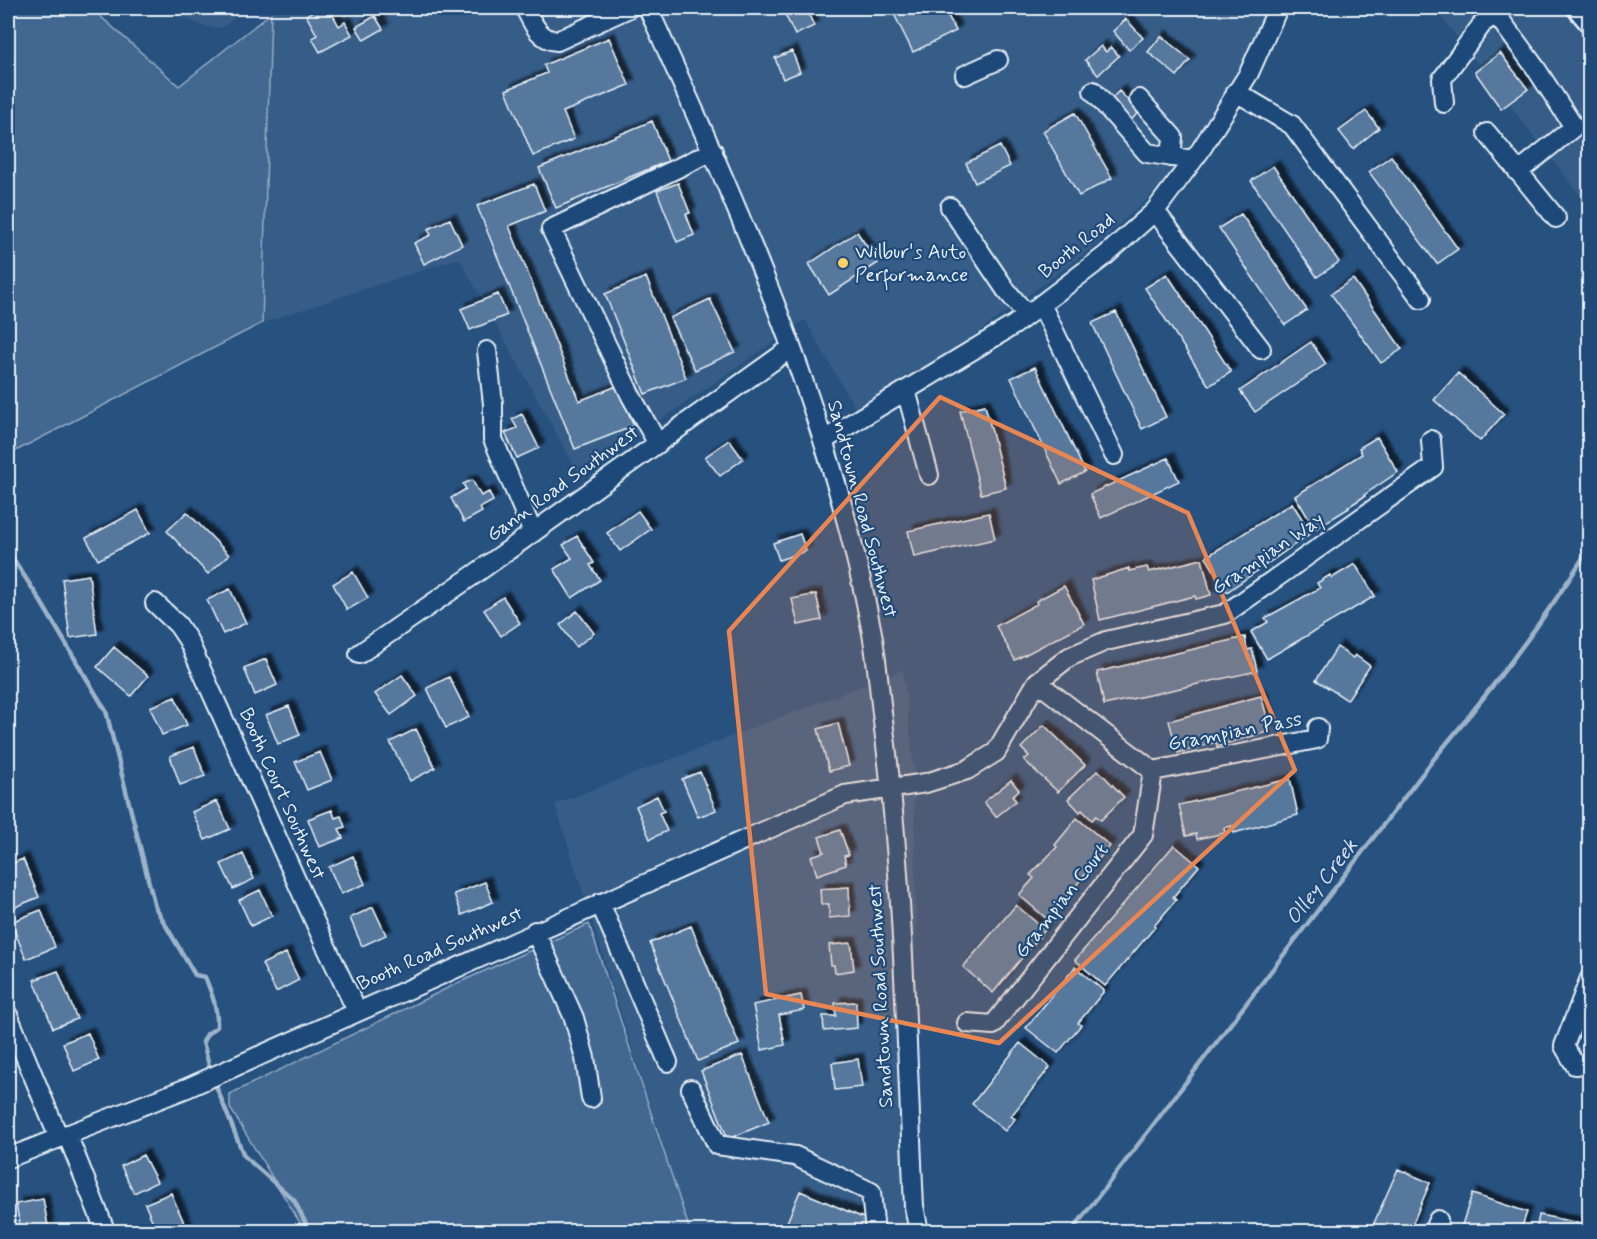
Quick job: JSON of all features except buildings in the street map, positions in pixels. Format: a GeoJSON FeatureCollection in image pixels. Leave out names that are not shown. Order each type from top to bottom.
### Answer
{"type":"FeatureCollection","features":[{"type":"Feature","properties":{"kind":"main road"},"geometry":{"type":"LineString","coordinates":[[1579,8],[1590,21]]}},
{"type":"Feature","properties":{"kind":"street"},"geometry":{"type":"LineString","coordinates":[[525,8],[541,34],[548,40],[557,41],[629,8]]}},
{"type":"Feature","properties":{"kind":"street","name":"Sandtown Road Southwest"},"geometry":{"type":"LineString","coordinates":[[648,8],[713,151],[791,348],[824,440],[872,629],[892,788],[903,956],[914,1206],[919,1232]]}},
{"type":"Feature","properties":{"kind":"street","name":"Booth Road"},"geometry":{"type":"LineString","coordinates":[[824,440],[1034,310],[1106,255],[1155,211],[1193,160],[1249,73],[1278,8]]}},
{"type":"Feature","properties":{"kind":"street"},"geometry":{"type":"LineString","coordinates":[[1444,104],[1442,79],[1483,23],[1500,11],[1574,127],[1518,172]]}},
{"type":"Feature","properties":{"kind":"street"},"geometry":{"type":"LineString","coordinates":[[965,75],[998,60]]}},
{"type":"Feature","properties":{"kind":"street"},"geometry":{"type":"LineString","coordinates":[[1093,91],[1147,153],[1193,160]]}},
{"type":"Feature","properties":{"kind":"street"},"geometry":{"type":"LineString","coordinates":[[1236,92],[1292,125],[1421,299]]}},
{"type":"Feature","properties":{"kind":"street"},"geometry":{"type":"LineString","coordinates":[[1139,99],[1173,137],[1171,157]]}},
{"type":"Feature","properties":{"kind":"street"},"geometry":{"type":"LineString","coordinates":[[1487,133],[1556,218]]}},
{"type":"Feature","properties":{"kind":"street"},"geometry":{"type":"LineString","coordinates":[[658,444],[631,396],[551,229],[713,151]]}},
{"type":"Feature","properties":{"kind":"street"},"geometry":{"type":"LineString","coordinates":[[950,207],[1006,290],[1034,310],[1114,455]]}},
{"type":"Feature","properties":{"kind":"street"},"geometry":{"type":"LineString","coordinates":[[1155,211],[1262,349]]}},
{"type":"Feature","properties":{"kind":"street","name":"Gann Road Southwest"},"geometry":{"type":"LineString","coordinates":[[359,654],[533,533],[791,348]]}},
{"type":"Feature","properties":{"kind":"street"},"geometry":{"type":"LineString","coordinates":[[487,351],[493,439],[533,533]]}},
{"type":"Feature","properties":{"kind":"street"},"geometry":{"type":"LineString","coordinates":[[906,390],[929,475]]}},
{"type":"Feature","properties":{"kind":"street","name":"Grampian Way"},"geometry":{"type":"LineString","coordinates":[[892,788],[926,783],[967,770],[996,752],[1036,682],[1069,657],[1106,641],[1225,614],[1433,467],[1431,440]]}},
{"type":"Feature","properties":{"kind":"street","name":"Booth Court Southwest"},"geometry":{"type":"LineString","coordinates":[[155,603],[178,625],[188,639],[357,1011]]}},
{"type":"Feature","properties":{"kind":"street","name":"Grampian Pass"},"geometry":{"type":"LineString","coordinates":[[1036,682],[1153,771],[1317,739],[1318,728]]}},
{"type":"Feature","properties":{"kind":"street","name":"Grampian Court"},"geometry":{"type":"LineString","coordinates":[[967,1023],[993,1024],[1143,835],[1153,771]]}},
{"type":"Feature","properties":{"kind":"street","name":"Booth Road Southwest"},"geometry":{"type":"LineString","coordinates":[[8,1158],[187,1088],[535,931],[845,795],[892,788]]}},
{"type":"Feature","properties":{"kind":"street"},"geometry":{"type":"LineString","coordinates":[[600,903],[668,1062]]}},
{"type":"Feature","properties":{"kind":"street"},"geometry":{"type":"LineString","coordinates":[[535,931],[574,1018],[585,1058],[591,1098]]}},
{"type":"Feature","properties":{"kind":"street"},"geometry":{"type":"LineString","coordinates":[[1590,978],[1564,1046],[1575,1065],[1590,1063]]}},
{"type":"Feature","properties":{"kind":"street"},"geometry":{"type":"LineString","coordinates":[[8,1015],[105,1230]]}},
{"type":"Feature","properties":{"kind":"street"},"geometry":{"type":"LineString","coordinates":[[691,1089],[717,1146],[795,1156],[871,1192],[875,1232]]}},
{"type":"Feature","properties":{"kind":"highlighted area"},"geometry":{"type":"Polygon","coordinates":[[[940,397],[1188,513],[1295,770],[999,1043],[766,994],[729,631],[940,397]]]}},
{"type":"Feature","properties":{"kind":"shaded area"},"geometry":{"type":"Polygon","coordinates":[[[8,8],[91,8],[179,86],[271,13],[262,323],[8,455],[8,8]]]}},
{"type":"Feature","properties":{"kind":"shaded area"},"geometry":{"type":"Polygon","coordinates":[[[179,8],[243,8],[242,12],[221,28],[202,26],[184,17],[179,8]]]}},
{"type":"Feature","properties":{"kind":"shaded area"},"geometry":{"type":"Polygon","coordinates":[[[273,8],[1273,8],[1239,69],[1198,155],[1091,249],[861,419],[805,320],[580,476],[459,258],[262,323],[271,13],[273,8]]]}},
{"type":"Feature","properties":{"kind":"shaded area"},"geometry":{"type":"Polygon","coordinates":[[[1434,8],[1589,8],[1589,207],[1434,8]]]}},
{"type":"Feature","properties":{"kind":"shaded area"},"geometry":{"type":"Polygon","coordinates":[[[903,670],[914,767],[916,925],[909,1111],[919,1231],[690,1231],[555,804],[903,670]]]}},
{"type":"Feature","properties":{"kind":"shaded area"},"geometry":{"type":"Polygon","coordinates":[[[589,924],[690,1231],[305,1231],[230,1108],[230,1094],[460,982],[589,924]]]}},
{"type":"Feature","properties":{"kind":"waterway","name":"Olley Creek"},"geometry":{"type":"LineString","coordinates":[[1071,1232],[1433,760],[1475,709],[1535,629],[1590,547]]}},
{"type":"Feature","properties":{"kind":"waterway"},"geometry":{"type":"LineString","coordinates":[[8,551],[106,711],[155,907],[195,975],[205,977],[214,1002],[217,1027],[207,1034],[203,1042],[211,1073]]}},
{"type":"Feature","properties":{"kind":"waterway"},"geometry":{"type":"LineString","coordinates":[[214,1081],[244,1156],[294,1200],[310,1232]]}},
{"type":"Feature","properties":{"kind":"place","name":"Wilbur's Auto Performance"},"geometry":{"type":"Point","coordinates":[843,263]}}]}
